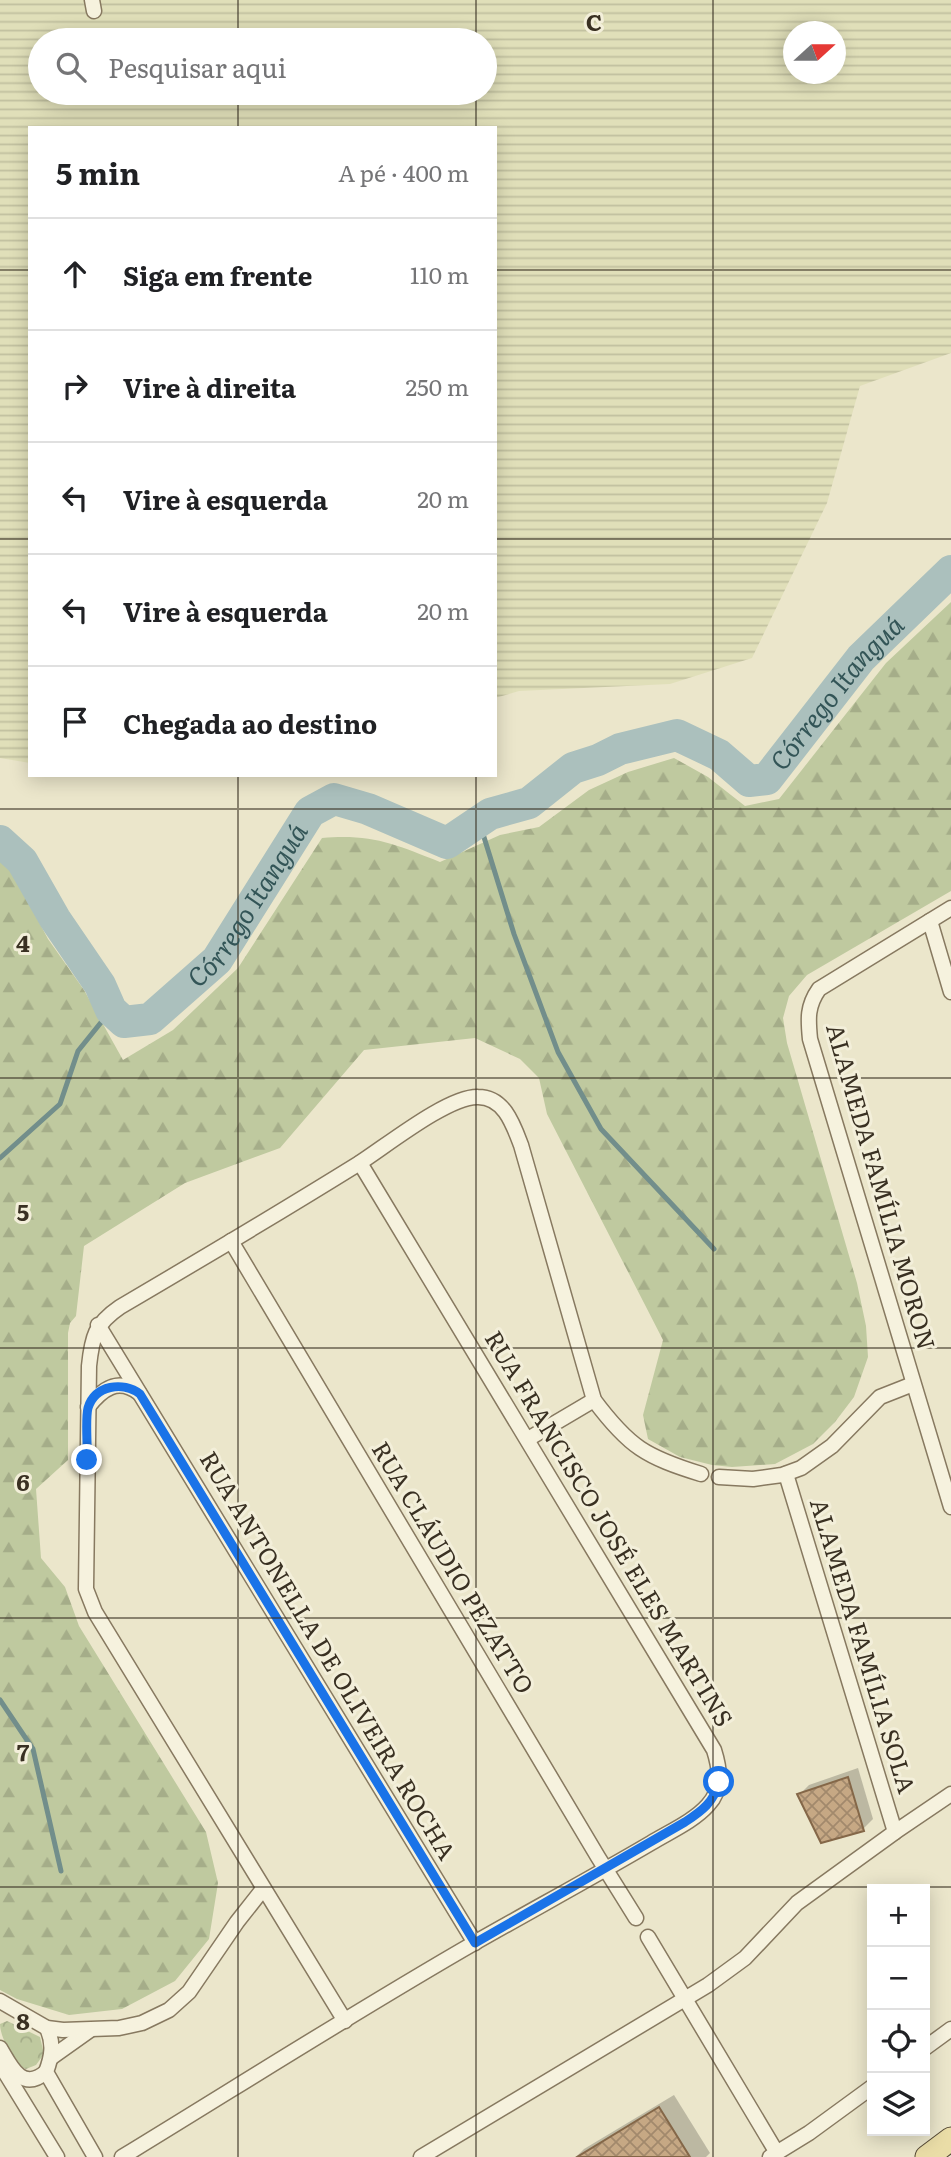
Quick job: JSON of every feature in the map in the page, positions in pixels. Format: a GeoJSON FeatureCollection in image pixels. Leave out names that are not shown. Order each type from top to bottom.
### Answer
{"type":"FeatureCollection","features":[{"type":"Feature","properties":{"kind":"main road"},"geometry":{"type":"LineString","coordinates":[[926,2157],[951,2139]]}},
{"type":"Feature","properties":{"kind":"street","name":"ALAMEDA FAMÍLIA MORON"},"geometry":{"type":"LineString","coordinates":[[951,908],[819,989],[812,999],[807,1015],[810,1039],[951,1507]]}},
{"type":"Feature","properties":{"kind":"street"},"geometry":{"type":"LineString","coordinates":[[930,921],[951,992]]}},
{"type":"Feature","properties":{"kind":"street"},"geometry":{"type":"LineString","coordinates":[[345,2021],[95,1612],[86,1589],[88,1407],[91,1344],[98,1325],[120,1307],[360,1163],[445,1107],[463,1099],[479,1097],[495,1102],[510,1116],[521,1145],[594,1400],[611,1423],[631,1443],[661,1461],[701,1474]]}},
{"type":"Feature","properties":{"kind":"street","name":"RUA FRANCISCO JOSÉ ELES MARTINS"},"geometry":{"type":"LineString","coordinates":[[122,2157],[475,1943],[606,1870],[685,1822],[709,1805],[719,1782],[719,1767],[714,1750],[360,1163]]}},
{"type":"Feature","properties":{"kind":"street","name":"RUA CLÁUDIO PEZATTO"},"geometry":{"type":"LineString","coordinates":[[231,1241],[636,1918]]}},
{"type":"Feature","properties":{"kind":"street","name":"RUA ANTONELLA DE OLIVEIRA ROCHA"},"geometry":{"type":"LineString","coordinates":[[98,1325],[475,1943]]}},
{"type":"Feature","properties":{"kind":"street"},"geometry":{"type":"LineString","coordinates":[[719,1477],[753,1479],[786,1474],[801,1468],[832,1446],[880,1397],[913,1384]]}},
{"type":"Feature","properties":{"kind":"street"},"geometry":{"type":"LineString","coordinates":[[88,1407],[100,1391],[117,1385],[131,1387],[140,1394]]}},
{"type":"Feature","properties":{"kind":"street"},"geometry":{"type":"LineString","coordinates":[[528,1439],[594,1400]]}},
{"type":"Feature","properties":{"kind":"street","name":"ALAMEDA FAMÍLIA SOLA"},"geometry":{"type":"LineString","coordinates":[[786,1474],[895,1832]]}},
{"type":"Feature","properties":{"kind":"street"},"geometry":{"type":"LineString","coordinates":[[421,2157],[685,2000],[745,1958],[797,1903],[951,1794]]}},
{"type":"Feature","properties":{"kind":"street"},"geometry":{"type":"LineString","coordinates":[[0,2001],[47,2028],[119,2028],[142,2023],[169,2010],[189,1992],[263,1889]]}},
{"type":"Feature","properties":{"kind":"street"},"geometry":{"type":"LineString","coordinates":[[648,1937],[773,2155],[809,2133],[867,2091]]}},
{"type":"Feature","properties":{"kind":"street"},"geometry":{"type":"LineString","coordinates":[[0,2048],[14,2072],[22,2078],[32,2080],[46,2072],[52,2057],[52,2040],[47,2028]]}},
{"type":"Feature","properties":{"kind":"street"},"geometry":{"type":"LineString","coordinates":[[52,2057],[91,2029]]}},
{"type":"Feature","properties":{"kind":"street"},"geometry":{"type":"LineString","coordinates":[[930,2045],[951,2029]]}},
{"type":"Feature","properties":{"kind":"street"},"geometry":{"type":"LineString","coordinates":[[0,2064],[57,2157]]}},
{"type":"Feature","properties":{"kind":"street"},"geometry":{"type":"LineString","coordinates":[[46,2072],[95,2157]]}},
{"type":"Feature","properties":{"kind":"green space"},"geometry":{"type":"Polygon","coordinates":[[[0,0],[951,0],[951,353],[860,386],[827,503],[752,658],[670,684],[519,691],[497,697],[497,126],[28,126],[28,763],[0,758],[0,0]]]}},
{"type":"Feature","properties":{"kind":"green space"},"geometry":{"type":"Polygon","coordinates":[[[951,602],[951,891],[807,975],[789,996],[783,1018],[787,1043],[857,1283],[866,1326],[868,1357],[854,1397],[835,1422],[813,1444],[775,1464],[732,1467],[712,1465],[680,1457],[648,1439],[643,1415],[663,1340],[547,1114],[539,1078],[520,1059],[475,1038],[364,1050],[280,1148],[185,1183],[84,1246],[76,1316],[70,1323],[68,1333],[68,1460],[36,1489],[41,1558],[65,1587],[79,1626],[206,1832],[218,1883],[209,1939],[175,1981],[122,2009],[69,2015],[17,1999],[0,1990],[0,861],[12,871],[48,939],[84,990],[123,1060],[173,1030],[238,968],[322,838],[370,839],[440,862],[500,835],[539,827],[589,790],[628,772],[674,758],[708,777],[745,806],[779,799],[886,663],[951,602]]]}},
{"type":"Feature","properties":{"kind":"green space"},"geometry":{"type":"Polygon","coordinates":[[[7,2021],[40,2037],[44,2054],[36,2065],[26,2069],[12,2056],[0,2024],[7,2021]]]}},
{"type":"Feature","properties":{"kind":"building"},"geometry":{"type":"Polygon","coordinates":[[[848,1777],[864,1831],[821,1843],[797,1794],[848,1777]]]}},
{"type":"Feature","properties":{"kind":"building"},"geometry":{"type":"Polygon","coordinates":[[[659,2107],[690,2157],[577,2157],[659,2107]]]}},
{"type":"Feature","properties":{"kind":"waterway","name":"Córrego Itanguá"},"geometry":{"type":"LineString","coordinates":[[0,841],[22,861],[55,919],[100,985],[111,1010],[124,1022],[150,1019],[217,960],[310,812],[334,799],[368,809],[447,843],[490,814],[529,803],[573,768],[620,749],[677,735],[719,755],[749,781],[767,779],[861,658],[951,571]]}},
{"type":"Feature","properties":{"kind":"waterway"},"geometry":{"type":"LineString","coordinates":[[479,821],[514,934],[558,1052],[601,1129],[714,1249]]}},
{"type":"Feature","properties":{"kind":"waterway"},"geometry":{"type":"LineString","coordinates":[[0,1158],[60,1104],[78,1051],[111,1010]]}},
{"type":"Feature","properties":{"kind":"waterway"},"geometry":{"type":"LineString","coordinates":[[0,1700],[33,1749],[61,1871]]}},
{"type":"Feature","properties":{"kind":"route"},"geometry":{"type":"LineString","coordinates":[[87,1460],[88,1407],[100,1391],[117,1385],[131,1387],[140,1394],[475,1943],[606,1870],[699,1813],[709,1805],[719,1782]]}}]}
